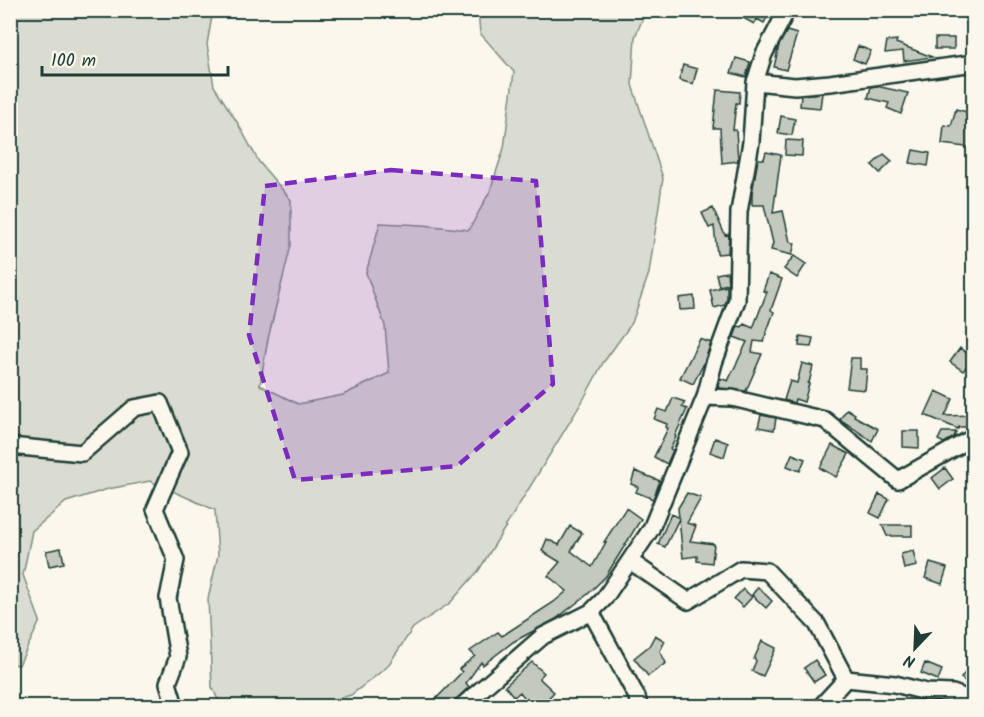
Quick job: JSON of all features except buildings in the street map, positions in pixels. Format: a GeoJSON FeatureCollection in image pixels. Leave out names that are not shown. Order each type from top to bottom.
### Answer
{"type":"FeatureCollection","features":[{"type":"Feature","properties":{"kind":"street"},"geometry":{"type":"LineString","coordinates":[[462,706],[543,636],[591,612],[604,599],[651,529],[705,397],[714,363],[737,300],[739,212],[751,142],[755,82],[764,54],[787,10]]}},
{"type":"Feature","properties":{"kind":"street"},"geometry":{"type":"LineString","coordinates":[[755,82],[795,86],[830,83],[974,63]]}},
{"type":"Feature","properties":{"kind":"street"},"geometry":{"type":"LineString","coordinates":[[705,397],[732,398],[825,420],[898,480],[974,437]]}},
{"type":"Feature","properties":{"kind":"street"},"geometry":{"type":"LineString","coordinates":[[10,446],[82,453],[134,408],[160,403],[180,452],[155,509],[176,560],[168,598],[178,657],[168,683],[174,706]]}},
{"type":"Feature","properties":{"kind":"street"},"geometry":{"type":"LineString","coordinates":[[630,561],[688,601],[741,569],[767,571],[817,624],[846,679]]}},
{"type":"Feature","properties":{"kind":"street"},"geometry":{"type":"LineString","coordinates":[[591,612],[637,697],[639,706]]}},
{"type":"Feature","properties":{"kind":"street"},"geometry":{"type":"LineString","coordinates":[[846,679],[895,684],[926,692],[953,693],[974,701]]}},
{"type":"Feature","properties":{"kind":"street"},"geometry":{"type":"LineString","coordinates":[[821,706],[846,679]]}},
{"type":"Feature","properties":{"kind":"highlighted area"},"geometry":{"type":"Polygon","coordinates":[[[391,170],[536,181],[553,384],[457,466],[295,480],[249,335],[265,186],[391,170]]]}},
{"type":"Feature","properties":{"kind":"shaded area"},"geometry":{"type":"Polygon","coordinates":[[[10,11],[213,11],[207,44],[214,86],[259,162],[291,200],[291,245],[268,339],[260,385],[298,404],[343,395],[389,373],[385,326],[366,273],[380,223],[469,230],[490,191],[504,148],[514,72],[480,33],[478,11],[646,11],[635,37],[632,85],[663,178],[649,273],[632,323],[603,363],[582,402],[479,570],[450,603],[413,628],[387,667],[351,695],[312,706],[221,706],[212,687],[208,599],[218,555],[215,510],[150,481],[108,489],[66,502],[32,531],[23,575],[40,621],[19,665],[11,664],[10,11]]]}}]}
